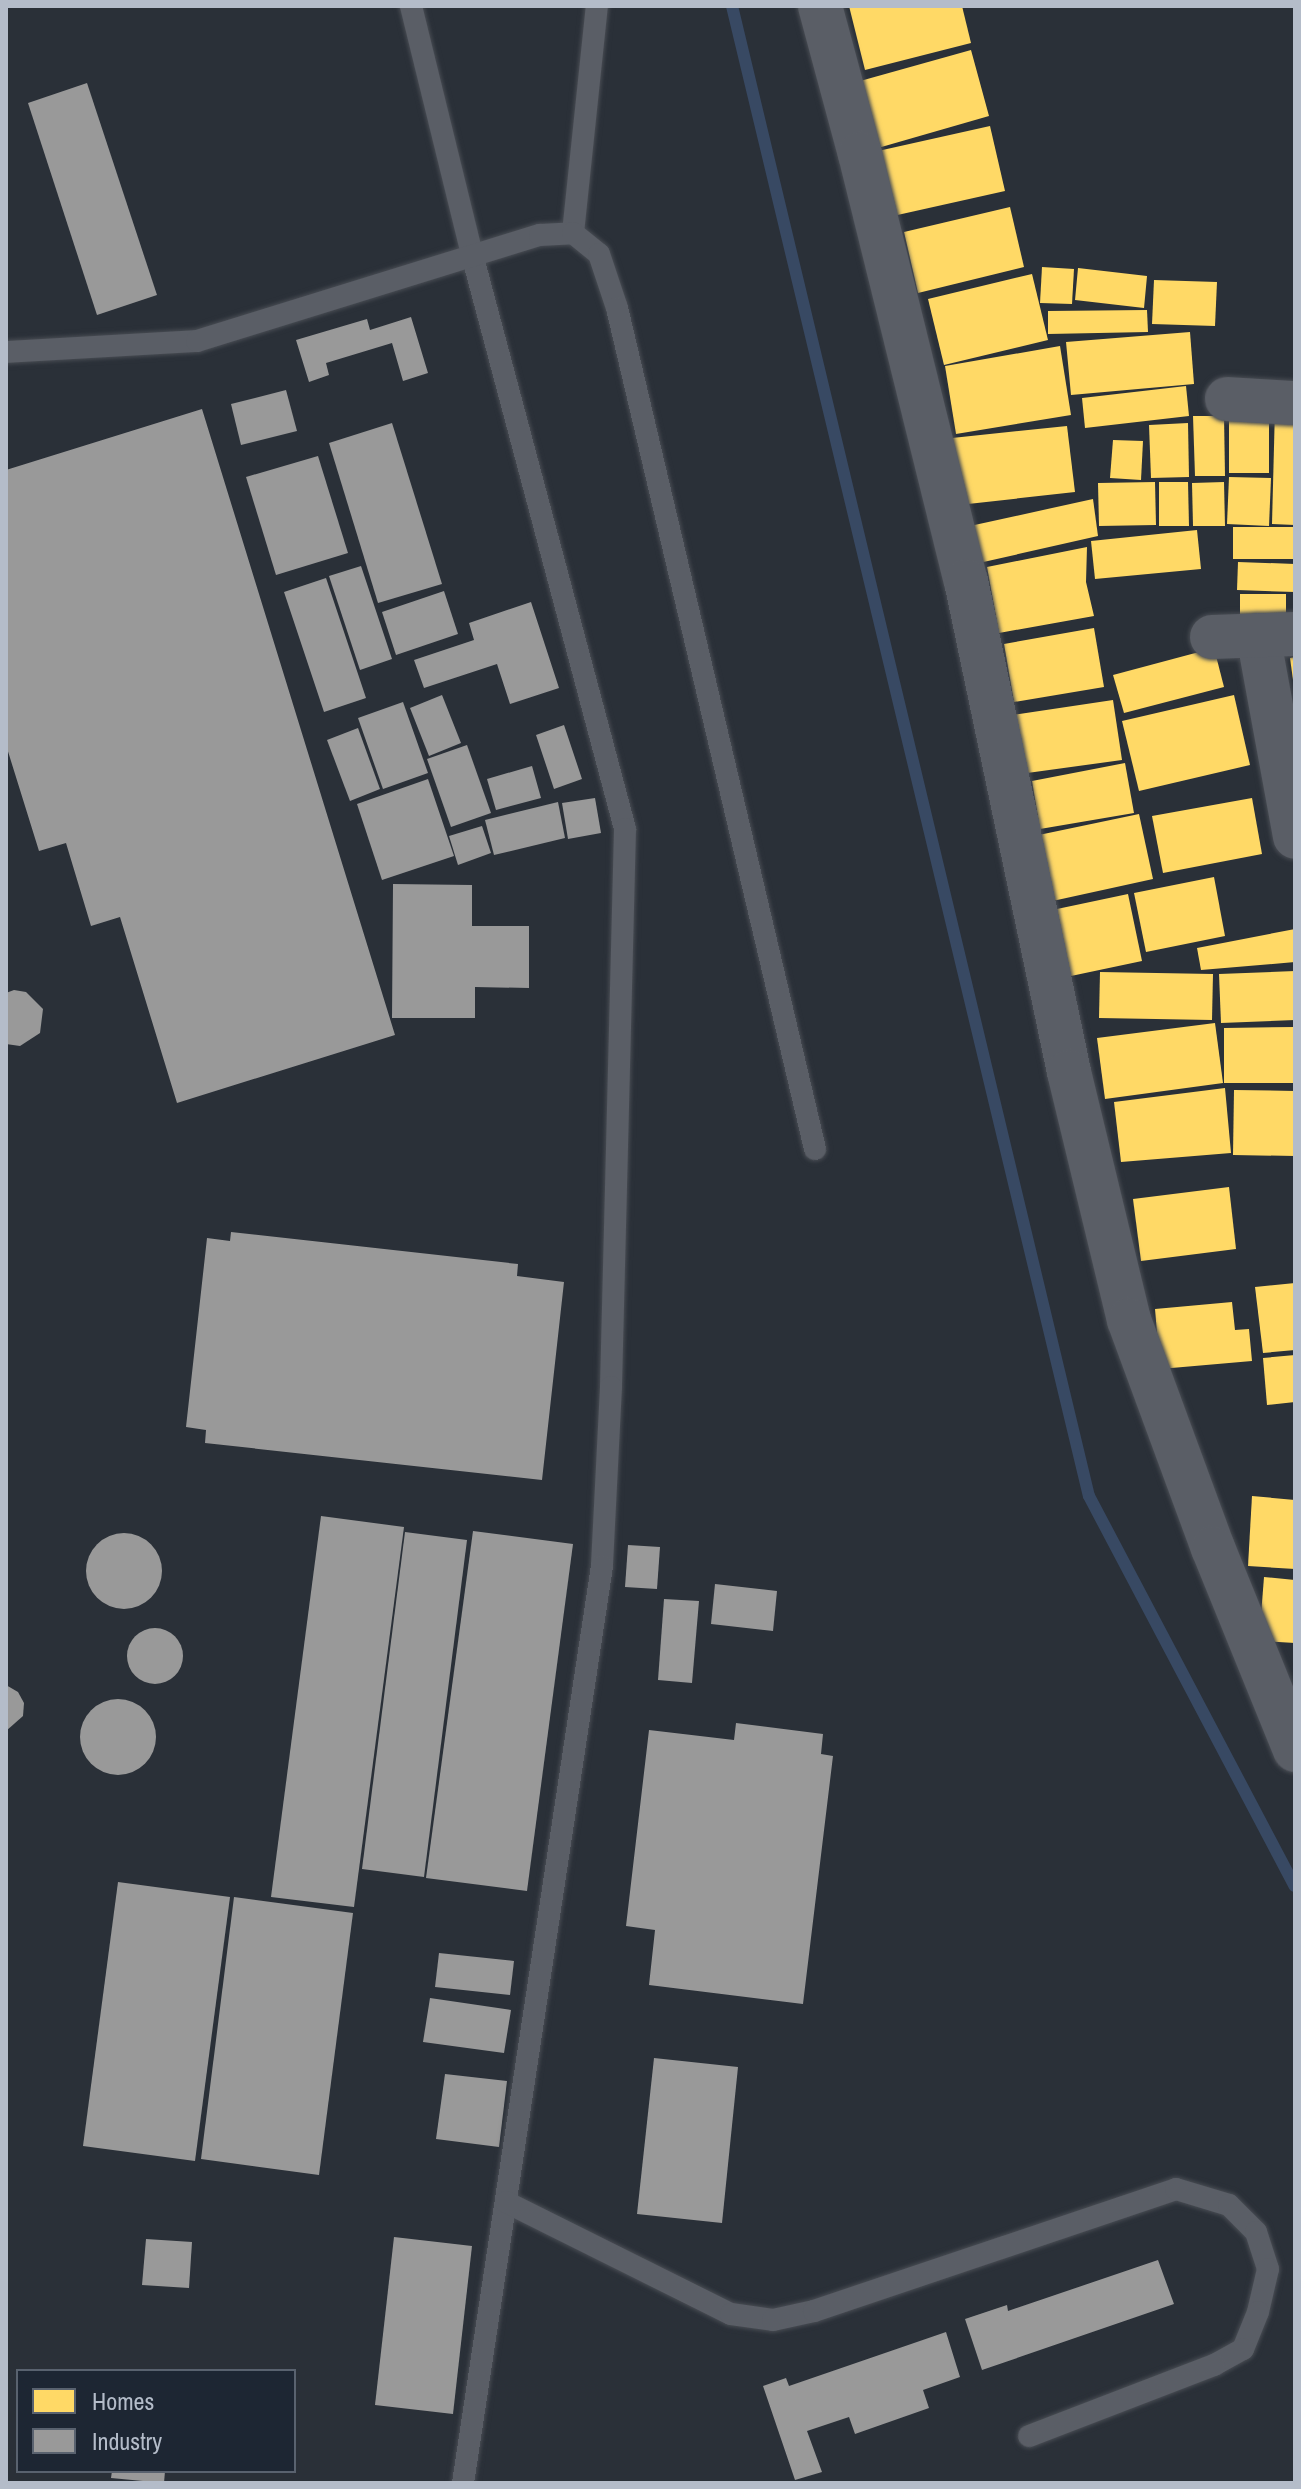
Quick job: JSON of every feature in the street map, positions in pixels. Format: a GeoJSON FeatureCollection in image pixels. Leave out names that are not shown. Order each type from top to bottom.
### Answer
{"type":"FeatureCollection","features":[{"type":"Feature","properties":{"kind":"street"},"geometry":{"type":"LineString","coordinates":[[820,6],[966,581],[1069,1072],[1129,1320],[1213,1548],[1295,1750]]}},
{"type":"Feature","properties":{"kind":"street"},"geometry":{"type":"LineString","coordinates":[[1227,399],[1295,403]]}},
{"type":"Feature","properties":{"kind":"street"},"geometry":{"type":"LineString","coordinates":[[1212,637],[1277,635],[1295,837]]}},
{"type":"Feature","properties":{"kind":"lane"},"geometry":{"type":"LineString","coordinates":[[411,6],[473,258],[625,829],[611,1387],[602,1566],[463,2483]]}},
{"type":"Feature","properties":{"kind":"lane"},"geometry":{"type":"LineString","coordinates":[[573,233],[597,6]]}},
{"type":"Feature","properties":{"kind":"lane"},"geometry":{"type":"LineString","coordinates":[[6,352],[197,341],[540,235],[573,233],[599,254],[617,308],[815,1149]]}},
{"type":"Feature","properties":{"kind":"lane"},"geometry":{"type":"LineString","coordinates":[[506,2202],[731,2314],[773,2320],[814,2311],[1176,2189],[1229,2205],[1256,2232],[1268,2269],[1258,2312],[1243,2349],[1214,2365],[1029,2436]]}},
{"type":"Feature","properties":{"kind":"building: Homes"},"geometry":{"type":"Polygon","coordinates":[[[849,6],[962,6],[971,43],[865,70],[849,6]]]}},
{"type":"Feature","properties":{"kind":"building: Homes"},"geometry":{"type":"Polygon","coordinates":[[[971,50],[989,116],[871,150],[853,83],[971,50]]]}},
{"type":"Feature","properties":{"kind":"building: Homes"},"geometry":{"type":"Polygon","coordinates":[[[990,126],[1005,191],[893,216],[878,151],[990,126]]]}},
{"type":"Feature","properties":{"kind":"building: Homes"},"geometry":{"type":"Polygon","coordinates":[[[1010,207],[1024,267],[918,293],[904,232],[1010,207]]]}},
{"type":"Feature","properties":{"kind":"building: Homes"},"geometry":{"type":"Polygon","coordinates":[[[1042,267],[1074,269],[1072,304],[1040,303],[1042,267]]]}},
{"type":"Feature","properties":{"kind":"building: Homes"},"geometry":{"type":"Polygon","coordinates":[[[1078,268],[1147,276],[1144,308],[1075,300],[1078,268]]]}},
{"type":"Feature","properties":{"kind":"building: Homes"},"geometry":{"type":"Polygon","coordinates":[[[1032,274],[1048,340],[944,365],[928,299],[1032,274]]]}},
{"type":"Feature","properties":{"kind":"building: Homes"},"geometry":{"type":"Polygon","coordinates":[[[1154,280],[1217,282],[1215,326],[1152,324],[1154,280]]]}},
{"type":"Feature","properties":{"kind":"building: Homes"},"geometry":{"type":"Polygon","coordinates":[[[1147,310],[1148,332],[1048,334],[1048,311],[1147,310]]]}},
{"type":"Feature","properties":{"kind":"building: Homes"},"geometry":{"type":"Polygon","coordinates":[[[1190,332],[1194,384],[1071,395],[1066,342],[1190,332]]]}},
{"type":"Feature","properties":{"kind":"building: Homes"},"geometry":{"type":"Polygon","coordinates":[[[1060,346],[1071,415],[956,434],[945,366],[1060,346]]]}},
{"type":"Feature","properties":{"kind":"building: Homes"},"geometry":{"type":"Polygon","coordinates":[[[1186,386],[1189,416],[1085,428],[1082,398],[1186,386]]]}},
{"type":"Feature","properties":{"kind":"building: Homes"},"geometry":{"type":"Polygon","coordinates":[[[1275,408],[1295,408],[1295,525],[1272,524],[1275,408]]]}},
{"type":"Feature","properties":{"kind":"building: Homes"},"geometry":{"type":"Polygon","coordinates":[[[1229,410],[1269,410],[1269,473],[1229,473],[1229,410]]]}},
{"type":"Feature","properties":{"kind":"building: Homes"},"geometry":{"type":"Polygon","coordinates":[[[1193,416],[1224,416],[1225,476],[1195,476],[1193,416]]]}},
{"type":"Feature","properties":{"kind":"building: Homes"},"geometry":{"type":"Polygon","coordinates":[[[1188,423],[1189,477],[1151,478],[1149,425],[1188,423]]]}},
{"type":"Feature","properties":{"kind":"building: Homes"},"geometry":{"type":"Polygon","coordinates":[[[1067,426],[1075,492],[959,505],[952,438],[1067,426]]]}},
{"type":"Feature","properties":{"kind":"building: Homes"},"geometry":{"type":"Polygon","coordinates":[[[1113,440],[1143,441],[1141,480],[1110,478],[1113,440]]]}},
{"type":"Feature","properties":{"kind":"building: Homes"},"geometry":{"type":"Polygon","coordinates":[[[1229,477],[1271,478],[1269,526],[1227,524],[1229,477]]]}},
{"type":"Feature","properties":{"kind":"building: Homes"},"geometry":{"type":"Polygon","coordinates":[[[1155,482],[1156,525],[1099,526],[1098,483],[1155,482]]]}},
{"type":"Feature","properties":{"kind":"building: Homes"},"geometry":{"type":"Polygon","coordinates":[[[1159,482],[1188,482],[1189,526],[1159,526],[1159,482]]]}},
{"type":"Feature","properties":{"kind":"building: Homes"},"geometry":{"type":"Polygon","coordinates":[[[1224,482],[1225,526],[1193,526],[1192,483],[1224,482]]]}},
{"type":"Feature","properties":{"kind":"building: Homes"},"geometry":{"type":"Polygon","coordinates":[[[1093,499],[1098,536],[979,563],[970,526],[1093,499]]]}},
{"type":"Feature","properties":{"kind":"building: Homes"},"geometry":{"type":"Polygon","coordinates":[[[1233,527],[1295,527],[1295,559],[1233,559],[1233,527]]]}},
{"type":"Feature","properties":{"kind":"building: Homes"},"geometry":{"type":"Polygon","coordinates":[[[1197,530],[1201,569],[1095,579],[1091,541],[1197,530]]]}},
{"type":"Feature","properties":{"kind":"building: Homes"},"geometry":{"type":"Polygon","coordinates":[[[1087,547],[1086,582],[1094,616],[999,633],[987,567],[1087,547]]]}},
{"type":"Feature","properties":{"kind":"building: Homes"},"geometry":{"type":"Polygon","coordinates":[[[1238,562],[1295,564],[1295,592],[1237,590],[1238,562]]]}},
{"type":"Feature","properties":{"kind":"building: Homes"},"geometry":{"type":"Polygon","coordinates":[[[1240,594],[1286,594],[1286,628],[1240,628],[1240,594]]]}},
{"type":"Feature","properties":{"kind":"building: Homes"},"geometry":{"type":"Polygon","coordinates":[[[1094,628],[1104,687],[1014,702],[1004,644],[1094,628]]]}},
{"type":"Feature","properties":{"kind":"building: Homes"},"geometry":{"type":"Polygon","coordinates":[[[1214,648],[1224,687],[1124,713],[1113,675],[1214,648]]]}},
{"type":"Feature","properties":{"kind":"building: Homes"},"geometry":{"type":"Polygon","coordinates":[[[1295,657],[1295,680],[1293,680],[1290,658],[1295,657]]]}},
{"type":"Feature","properties":{"kind":"building: Homes"},"geometry":{"type":"Polygon","coordinates":[[[1234,695],[1250,765],[1139,791],[1122,721],[1234,695]]]}},
{"type":"Feature","properties":{"kind":"building: Homes"},"geometry":{"type":"Polygon","coordinates":[[[1113,700],[1122,760],[1020,774],[1012,715],[1113,700]]]}},
{"type":"Feature","properties":{"kind":"building: Homes"},"geometry":{"type":"Polygon","coordinates":[[[1125,763],[1134,813],[1040,829],[1032,781],[1125,763]]]}},
{"type":"Feature","properties":{"kind":"building: Homes"},"geometry":{"type":"Polygon","coordinates":[[[1252,798],[1262,854],[1163,873],[1152,816],[1252,798]]]}},
{"type":"Feature","properties":{"kind":"building: Homes"},"geometry":{"type":"Polygon","coordinates":[[[1139,814],[1153,879],[1048,902],[1034,836],[1139,814]]]}},
{"type":"Feature","properties":{"kind":"building: Homes"},"geometry":{"type":"Polygon","coordinates":[[[1214,877],[1225,936],[1146,952],[1134,893],[1214,877]]]}},
{"type":"Feature","properties":{"kind":"building: Homes"},"geometry":{"type":"Polygon","coordinates":[[[1128,894],[1142,961],[1071,976],[1057,909],[1128,894]]]}},
{"type":"Feature","properties":{"kind":"building: Homes"},"geometry":{"type":"Polygon","coordinates":[[[1295,929],[1295,962],[1201,970],[1197,948],[1295,929]]]}},
{"type":"Feature","properties":{"kind":"building: Homes"},"geometry":{"type":"Polygon","coordinates":[[[1295,971],[1295,1020],[1221,1023],[1219,974],[1295,971]]]}},
{"type":"Feature","properties":{"kind":"building: Homes"},"geometry":{"type":"Polygon","coordinates":[[[1100,972],[1213,974],[1212,1020],[1099,1018],[1100,972]]]}},
{"type":"Feature","properties":{"kind":"building: Homes"},"geometry":{"type":"Polygon","coordinates":[[[1215,1023],[1223,1083],[1105,1099],[1097,1038],[1215,1023]]]}},
{"type":"Feature","properties":{"kind":"building: Homes"},"geometry":{"type":"Polygon","coordinates":[[[1295,1027],[1295,1083],[1224,1083],[1224,1028],[1295,1027]]]}},
{"type":"Feature","properties":{"kind":"building: Homes"},"geometry":{"type":"Polygon","coordinates":[[[1225,1088],[1231,1153],[1121,1162],[1114,1102],[1225,1088]]]}},
{"type":"Feature","properties":{"kind":"building: Homes"},"geometry":{"type":"Polygon","coordinates":[[[1234,1090],[1295,1091],[1295,1156],[1233,1155],[1234,1090]]]}},
{"type":"Feature","properties":{"kind":"building: Homes"},"geometry":{"type":"Polygon","coordinates":[[[1229,1187],[1236,1249],[1141,1261],[1133,1199],[1229,1187]]]}},
{"type":"Feature","properties":{"kind":"building: Homes"},"geometry":{"type":"Polygon","coordinates":[[[1295,1283],[1295,1350],[1263,1353],[1255,1287],[1295,1283]]]}},
{"type":"Feature","properties":{"kind":"building: Homes"},"geometry":{"type":"Polygon","coordinates":[[[1232,1302],[1235,1330],[1249,1329],[1252,1361],[1160,1369],[1155,1309],[1232,1302]]]}},
{"type":"Feature","properties":{"kind":"building: Homes"},"geometry":{"type":"Polygon","coordinates":[[[1295,1355],[1295,1402],[1267,1405],[1263,1358],[1295,1355]]]}},
{"type":"Feature","properties":{"kind":"building: Homes"},"geometry":{"type":"Polygon","coordinates":[[[1252,1496],[1295,1500],[1295,1569],[1248,1566],[1252,1496]]]}},
{"type":"Feature","properties":{"kind":"building: Homes"},"geometry":{"type":"Polygon","coordinates":[[[1264,1577],[1295,1580],[1295,1643],[1259,1641],[1264,1577]]]}},
{"type":"Feature","properties":{"kind":"building: Industry"},"geometry":{"type":"Polygon","coordinates":[[[87,83],[157,295],[97,315],[28,103],[87,83]]]}},
{"type":"Feature","properties":{"kind":"building: Industry"},"geometry":{"type":"Polygon","coordinates":[[[411,317],[428,373],[403,381],[392,343],[326,363],[329,375],[309,382],[296,340],[367,319],[370,330],[411,317]]]}},
{"type":"Feature","properties":{"kind":"building: Industry"},"geometry":{"type":"Polygon","coordinates":[[[286,390],[297,431],[241,445],[231,404],[286,390]]]}},
{"type":"Feature","properties":{"kind":"building: Industry"},"geometry":{"type":"Polygon","coordinates":[[[202,409],[395,1035],[177,1103],[120,917],[91,926],[66,843],[39,851],[6,745],[6,470],[202,409]]]}},
{"type":"Feature","properties":{"kind":"building: Industry"},"geometry":{"type":"Polygon","coordinates":[[[392,423],[442,584],[378,603],[329,443],[392,423]]]}},
{"type":"Feature","properties":{"kind":"building: Industry"},"geometry":{"type":"Polygon","coordinates":[[[318,456],[348,553],[276,575],[246,477],[318,456]]]}},
{"type":"Feature","properties":{"kind":"building: Industry"},"geometry":{"type":"Polygon","coordinates":[[[361,566],[392,659],[360,670],[329,576],[361,566]]]}},
{"type":"Feature","properties":{"kind":"building: Industry"},"geometry":{"type":"Polygon","coordinates":[[[326,578],[366,698],[324,712],[284,592],[326,578]]]}},
{"type":"Feature","properties":{"kind":"building: Industry"},"geometry":{"type":"Polygon","coordinates":[[[444,591],[458,634],[396,655],[382,612],[444,591]]]}},
{"type":"Feature","properties":{"kind":"building: Industry"},"geometry":{"type":"Polygon","coordinates":[[[531,602],[559,688],[510,704],[497,664],[424,688],[414,660],[474,640],[469,623],[531,602]]]}},
{"type":"Feature","properties":{"kind":"building: Industry"},"geometry":{"type":"Polygon","coordinates":[[[442,695],[461,743],[429,756],[410,708],[442,695]]]}},
{"type":"Feature","properties":{"kind":"building: Industry"},"geometry":{"type":"Polygon","coordinates":[[[403,702],[428,773],[383,789],[358,718],[403,702]]]}},
{"type":"Feature","properties":{"kind":"building: Industry"},"geometry":{"type":"Polygon","coordinates":[[[564,725],[582,779],[554,789],[536,735],[564,725]]]}},
{"type":"Feature","properties":{"kind":"building: Industry"},"geometry":{"type":"Polygon","coordinates":[[[358,728],[380,789],[350,801],[327,740],[358,728]]]}},
{"type":"Feature","properties":{"kind":"building: Industry"},"geometry":{"type":"Polygon","coordinates":[[[467,745],[491,813],[451,827],[427,759],[467,745]]]}},
{"type":"Feature","properties":{"kind":"building: Industry"},"geometry":{"type":"Polygon","coordinates":[[[532,766],[541,798],[496,810],[487,779],[532,766]]]}},
{"type":"Feature","properties":{"kind":"building: Industry"},"geometry":{"type":"Polygon","coordinates":[[[428,779],[454,856],[382,880],[357,804],[428,779]]]}},
{"type":"Feature","properties":{"kind":"building: Industry"},"geometry":{"type":"Polygon","coordinates":[[[595,798],[601,833],[568,839],[562,803],[595,798]]]}},
{"type":"Feature","properties":{"kind":"building: Industry"},"geometry":{"type":"Polygon","coordinates":[[[558,802],[565,838],[494,855],[485,820],[558,802]]]}},
{"type":"Feature","properties":{"kind":"building: Industry"},"geometry":{"type":"Polygon","coordinates":[[[482,826],[491,853],[458,865],[449,836],[482,826]]]}},
{"type":"Feature","properties":{"kind":"building: Industry"},"geometry":{"type":"Polygon","coordinates":[[[393,884],[472,885],[472,926],[529,926],[529,988],[475,987],[475,1018],[392,1018],[393,884]]]}},
{"type":"Feature","properties":{"kind":"building: Industry"},"geometry":{"type":"Polygon","coordinates":[[[14,990],[26,992],[43,1009],[40,1033],[20,1046],[6,1044],[6,993],[14,990]]]}},
{"type":"Feature","properties":{"kind":"building: Industry"},"geometry":{"type":"Polygon","coordinates":[[[231,1232],[518,1264],[517,1276],[564,1282],[542,1480],[205,1443],[206,1430],[186,1427],[207,1238],[230,1241],[231,1232]]]}},
{"type":"Feature","properties":{"kind":"building: Industry"},"geometry":{"type":"Polygon","coordinates":[[[321,1516],[404,1527],[354,1907],[271,1897],[321,1516]]]}},
{"type":"Feature","properties":{"kind":"building: Industry"},"geometry":{"type":"Polygon","coordinates":[[[473,1531],[573,1544],[527,1891],[426,1878],[473,1531]]]}},
{"type":"Feature","properties":{"kind":"building: Industry"},"geometry":{"type":"Polygon","coordinates":[[[405,1532],[467,1540],[424,1877],[362,1869],[405,1532]]]}},
{"type":"Feature","properties":{"kind":"building: Industry"},"geometry":{"type":"Polygon","coordinates":[[[124,1533],[138,1536],[151,1544],[159,1557],[162,1571],[159,1585],[151,1598],[138,1606],[124,1609],[110,1606],[97,1598],[89,1585],[86,1571],[89,1557],[97,1544],[110,1536],[124,1533]]]}},
{"type":"Feature","properties":{"kind":"building: Industry"},"geometry":{"type":"Polygon","coordinates":[[[628,1545],[660,1547],[657,1589],[625,1587],[628,1545]]]}},
{"type":"Feature","properties":{"kind":"building: Industry"},"geometry":{"type":"Polygon","coordinates":[[[715,1584],[777,1591],[773,1631],[711,1624],[715,1584]]]}},
{"type":"Feature","properties":{"kind":"building: Industry"},"geometry":{"type":"Polygon","coordinates":[[[664,1599],[699,1601],[692,1683],[658,1680],[664,1599]]]}},
{"type":"Feature","properties":{"kind":"building: Industry"},"geometry":{"type":"Polygon","coordinates":[[[155,1628],[175,1636],[183,1656],[175,1676],[155,1684],[135,1676],[127,1656],[135,1636],[155,1628]]]}},
{"type":"Feature","properties":{"kind":"building: Industry"},"geometry":{"type":"Polygon","coordinates":[[[6,1685],[18,1692],[24,1703],[23,1716],[6,1731],[6,1685]]]}},
{"type":"Feature","properties":{"kind":"building: Industry"},"geometry":{"type":"Polygon","coordinates":[[[118,1699],[133,1702],[145,1710],[153,1722],[156,1737],[153,1752],[145,1764],[133,1772],[118,1775],[103,1772],[91,1764],[83,1752],[80,1737],[83,1722],[91,1710],[103,1702],[118,1699]]]}},
{"type":"Feature","properties":{"kind":"building: Industry"},"geometry":{"type":"Polygon","coordinates":[[[736,1723],[823,1734],[821,1754],[833,1756],[803,2004],[649,1985],[655,1930],[626,1926],[649,1730],[734,1740],[736,1723]]]}},
{"type":"Feature","properties":{"kind":"building: Industry"},"geometry":{"type":"Polygon","coordinates":[[[118,1882],[230,1897],[195,2161],[83,2146],[118,1882]]]}},
{"type":"Feature","properties":{"kind":"building: Industry"},"geometry":{"type":"Polygon","coordinates":[[[234,1897],[353,1913],[319,2175],[201,2159],[234,1897]]]}},
{"type":"Feature","properties":{"kind":"building: Industry"},"geometry":{"type":"Polygon","coordinates":[[[439,1953],[514,1961],[510,1995],[435,1987],[439,1953]]]}},
{"type":"Feature","properties":{"kind":"building: Industry"},"geometry":{"type":"Polygon","coordinates":[[[430,1998],[511,2010],[504,2053],[423,2042],[430,1998]]]}},
{"type":"Feature","properties":{"kind":"building: Industry"},"geometry":{"type":"Polygon","coordinates":[[[654,2058],[738,2067],[722,2223],[637,2214],[654,2058]]]}},
{"type":"Feature","properties":{"kind":"building: Industry"},"geometry":{"type":"Polygon","coordinates":[[[445,2074],[507,2081],[499,2147],[436,2139],[445,2074]]]}},
{"type":"Feature","properties":{"kind":"building: Industry"},"geometry":{"type":"Polygon","coordinates":[[[394,2237],[472,2246],[453,2414],[375,2405],[394,2237]]]}},
{"type":"Feature","properties":{"kind":"building: Industry"},"geometry":{"type":"Polygon","coordinates":[[[146,2239],[192,2242],[189,2288],[142,2285],[146,2239]]]}},
{"type":"Feature","properties":{"kind":"building: Industry"},"geometry":{"type":"Polygon","coordinates":[[[1158,2260],[1174,2304],[982,2370],[965,2319],[1007,2305],[1008,2311],[1158,2260]]]}},
{"type":"Feature","properties":{"kind":"building: Industry"},"geometry":{"type":"Polygon","coordinates":[[[946,2332],[960,2377],[923,2390],[929,2408],[855,2434],[849,2417],[807,2431],[822,2472],[795,2480],[763,2386],[786,2378],[789,2386],[946,2332]]]}},
{"type":"Feature","properties":{"kind":"building: Industry"},"geometry":{"type":"Polygon","coordinates":[[[112,2473],[165,2473],[164,2483],[111,2478],[112,2473]]]}},
{"type":"Feature","properties":{"kind":"waterway"},"geometry":{"type":"LineString","coordinates":[[732,6],[1089,1496],[1295,1886]]}}]}
